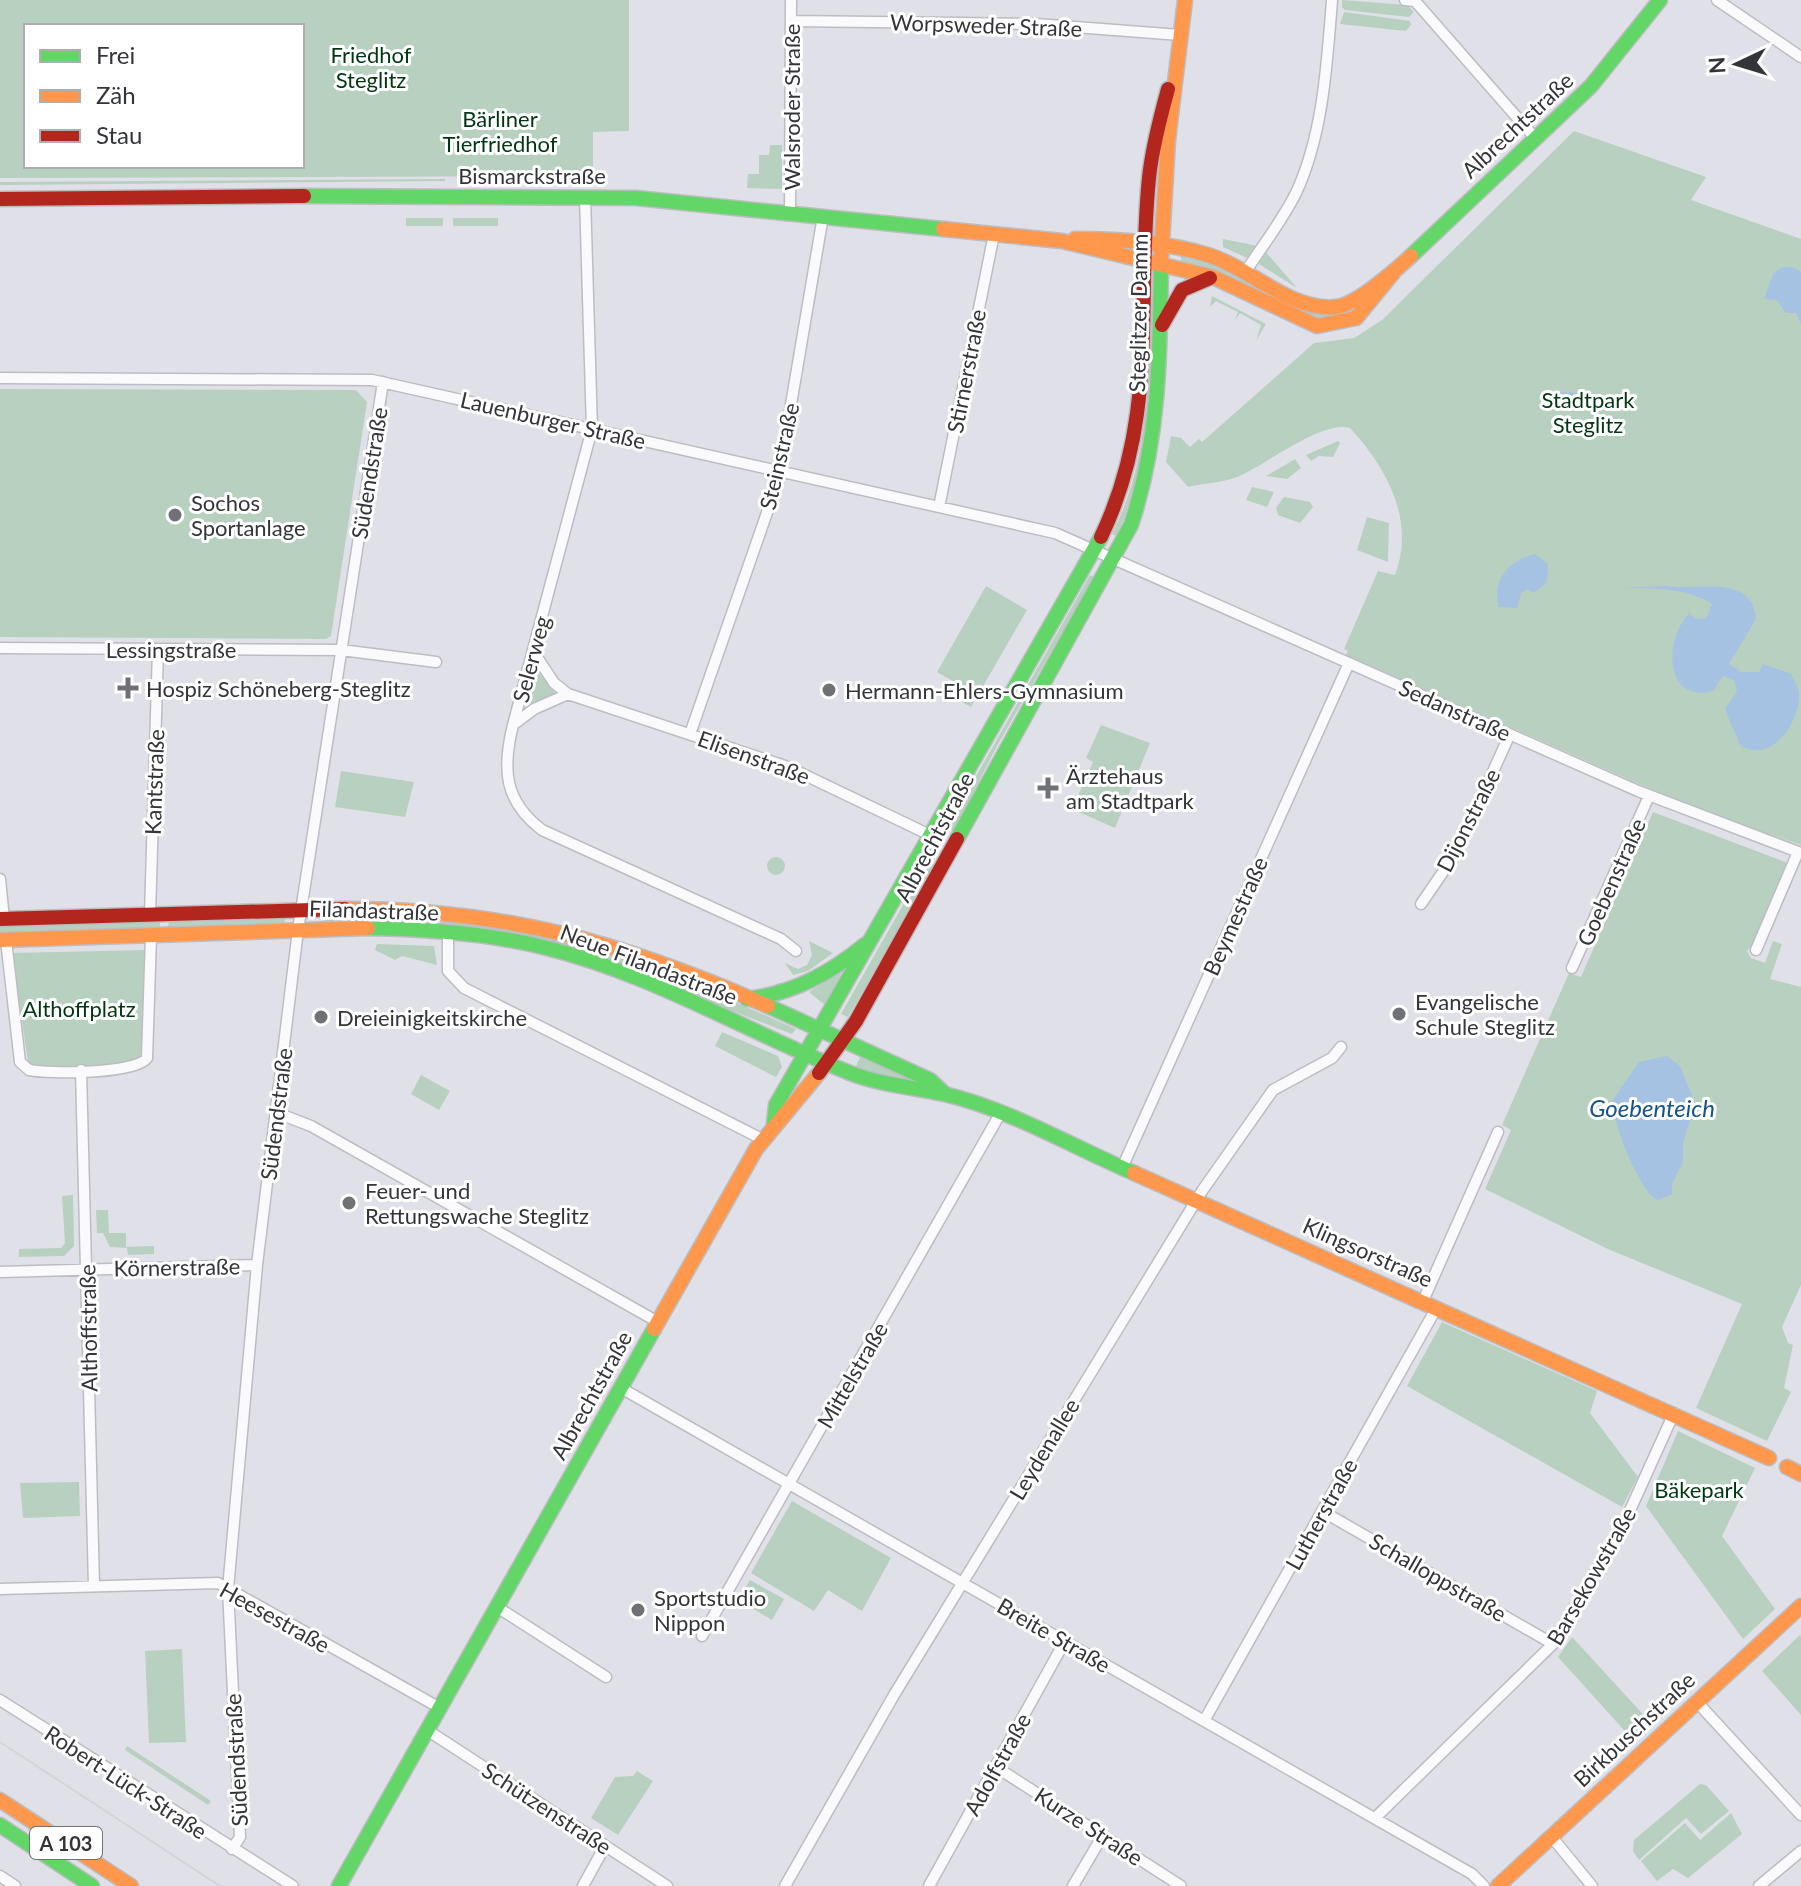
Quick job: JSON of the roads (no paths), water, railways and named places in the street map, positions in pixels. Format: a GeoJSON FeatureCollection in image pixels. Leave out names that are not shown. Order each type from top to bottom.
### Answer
{"type":"FeatureCollection","features":[{"type":"Feature","properties":{"kind":"main road","name":"Steglitzer Damm"},"geometry":{"type":"LineString","coordinates":[[1113,558],[1140,500],[1158,416],[1161,245],[1185,0]]}},
{"type":"Feature","properties":{"kind":"main road","name":"Albrechtstraße"},"geometry":{"type":"LineString","coordinates":[[1393,273],[1602,74],[1660,0]]}},
{"type":"Feature","properties":{"kind":"main road","name":"Steglitzer Damm"},"geometry":{"type":"LineString","coordinates":[[1095,549],[1118,501],[1137,428],[1143,242],[1151,150],[1177,62]]}},
{"type":"Feature","properties":{"kind":"main road","name":"Bismarckstraße"},"geometry":{"type":"LineString","coordinates":[[0,199],[585,197],[823,216],[1062,241],[1121,239],[1208,255],[1246,271],[1295,300],[1323,309],[1348,304],[1393,273]]}},
{"type":"Feature","properties":{"kind":"main road","name":"Bismarckstraße"},"geometry":{"type":"LineString","coordinates":[[1062,241],[1213,277],[1294,318],[1317,326],[1356,318],[1371,304],[1393,273]]}},
{"type":"Feature","properties":{"kind":"main road"},"geometry":{"type":"LineString","coordinates":[[1160,333],[1182,290],[1213,277]]}},
{"type":"Feature","properties":{"kind":"main road","name":"Albrechtstraße"},"geometry":{"type":"LineString","coordinates":[[774,1123],[776,1105],[876,936],[1095,549]]}},
{"type":"Feature","properties":{"kind":"main road","name":"Albrechtstraße"},"geometry":{"type":"LineString","coordinates":[[339,1886],[762,1139],[843,1041],[1113,558]]}},
{"type":"Feature","properties":{"kind":"main road"},"geometry":{"type":"LineString","coordinates":[[935,832],[959,838]]}},
{"type":"Feature","properties":{"kind":"main road","name":"Filandastraße"},"geometry":{"type":"LineString","coordinates":[[2,919],[302,910],[470,914]]}},
{"type":"Feature","properties":{"kind":"main road","name":"Neue Filandastraße"},"geometry":{"type":"LineString","coordinates":[[470,914],[534,925],[621,947],[843,1041]]}},
{"type":"Feature","properties":{"kind":"main road","name":"Filandastraße"},"geometry":{"type":"LineString","coordinates":[[3,940],[298,930],[448,932]]}},
{"type":"Feature","properties":{"kind":"main road","name":"Neue Filandastraße"},"geometry":{"type":"LineString","coordinates":[[448,932],[544,947],[613,969],[827,1063]]}},
{"type":"Feature","properties":{"kind":"main road"},"geometry":{"type":"LineString","coordinates":[[746,999],[792,992],[810,985],[876,936]]}},
{"type":"Feature","properties":{"kind":"main road","name":"Klingsorstraße"},"geometry":{"type":"LineString","coordinates":[[843,1041],[930,1080],[945,1094]]}},
{"type":"Feature","properties":{"kind":"main road","name":"Klingsorstraße"},"geometry":{"type":"LineString","coordinates":[[827,1063],[906,1089],[945,1094],[1000,1114],[1769,1458]]}},
{"type":"Feature","properties":{"kind":"main road"},"geometry":{"type":"LineString","coordinates":[[1787,1467],[1801,1474]]}},
{"type":"Feature","properties":{"kind":"main road","name":"Birkbuschstraße"},"geometry":{"type":"LineString","coordinates":[[1498,1886],[1801,1606]]}},
{"type":"Feature","properties":{"kind":"main road","name":"A 103"},"geometry":{"type":"LineString","coordinates":[[0,1800],[131,1886]]}},
{"type":"Feature","properties":{"kind":"main road","name":"A 103"},"geometry":{"type":"LineString","coordinates":[[0,1825],[92,1886]]}},
{"type":"Feature","properties":{"kind":"street","name":"Walsroder Straße"},"geometry":{"type":"LineString","coordinates":[[790,213],[791,0]]}},
{"type":"Feature","properties":{"kind":"street"},"geometry":{"type":"LineString","coordinates":[[1246,271],[1285,214],[1306,166],[1318,118],[1332,0]]}},
{"type":"Feature","properties":{"kind":"street"},"geometry":{"type":"LineString","coordinates":[[1405,0],[1415,1],[1535,138]]}},
{"type":"Feature","properties":{"kind":"street"},"geometry":{"type":"LineString","coordinates":[[1422,10],[1430,0]]}},
{"type":"Feature","properties":{"kind":"street"},"geometry":{"type":"LineString","coordinates":[[1717,0],[1801,57]]}},
{"type":"Feature","properties":{"kind":"street","name":"Worpsweder Straße"},"geometry":{"type":"LineString","coordinates":[[791,21],[1036,24],[1180,35]]}},
{"type":"Feature","properties":{"kind":"street","name":"Selerweg"},"geometry":{"type":"LineString","coordinates":[[585,197],[592,429],[506,752],[506,781],[524,817],[542,830],[781,939],[796,951]]}},
{"type":"Feature","properties":{"kind":"street","name":"Steinstraße"},"geometry":{"type":"LineString","coordinates":[[690,734],[780,472],[823,216]]}},
{"type":"Feature","properties":{"kind":"street","name":"Stirnerstraße"},"geometry":{"type":"LineString","coordinates":[[939,507],[994,234]]}},
{"type":"Feature","properties":{"kind":"street","name":"Lauenburger Straße"},"geometry":{"type":"LineString","coordinates":[[0,378],[383,382],[1055,533],[1113,558]]}},
{"type":"Feature","properties":{"kind":"street","name":"Südendstraße"},"geometry":{"type":"LineString","coordinates":[[232,1849],[240,1837],[228,1589],[257,1265],[298,930],[383,382]]}},
{"type":"Feature","properties":{"kind":"street","name":"Sedanstraße"},"geometry":{"type":"LineString","coordinates":[[1113,558],[1649,796],[1799,852]]}},
{"type":"Feature","properties":{"kind":"street","name":"Lessingstraße"},"geometry":{"type":"LineString","coordinates":[[0,648],[341,650]]}},
{"type":"Feature","properties":{"kind":"street","name":"Kantstraße"},"geometry":{"type":"LineString","coordinates":[[150,915],[158,649]]}},
{"type":"Feature","properties":{"kind":"street"},"geometry":{"type":"LineString","coordinates":[[341,650],[436,662]]}},
{"type":"Feature","properties":{"kind":"street"},"geometry":{"type":"LineString","coordinates":[[513,725],[534,709],[568,694],[554,683],[533,651]]}},
{"type":"Feature","properties":{"kind":"street","name":"Beymestraße"},"geometry":{"type":"LineString","coordinates":[[1122,1168],[1349,663]]}},
{"type":"Feature","properties":{"kind":"street","name":"Elisenstraße"},"geometry":{"type":"LineString","coordinates":[[568,694],[806,774],[935,832]]}},
{"type":"Feature","properties":{"kind":"street","name":"Dijonstraße"},"geometry":{"type":"LineString","coordinates":[[1421,904],[1456,853],[1510,734]]}},
{"type":"Feature","properties":{"kind":"street","name":"Goebenstraße"},"geometry":{"type":"LineString","coordinates":[[1572,968],[1649,796]]}},
{"type":"Feature","properties":{"kind":"street"},"geometry":{"type":"LineString","coordinates":[[1756,950],[1799,852]]}},
{"type":"Feature","properties":{"kind":"street"},"geometry":{"type":"LineString","coordinates":[[0,879],[2,919]]}},
{"type":"Feature","properties":{"kind":"street","name":"Filandastraße"},"geometry":{"type":"LineString","coordinates":[[448,932],[448,971],[464,988],[762,1139]]}},
{"type":"Feature","properties":{"kind":"street"},"geometry":{"type":"LineString","coordinates":[[3,940],[20,1062],[36,1071],[81,1070],[135,1068],[147,1058],[151,936]]}},
{"type":"Feature","properties":{"kind":"street","name":"Leydenallee"},"geometry":{"type":"LineString","coordinates":[[785,1886],[962,1583],[1196,1201],[1273,1090],[1332,1058],[1341,1047]]}},
{"type":"Feature","properties":{"kind":"street","name":"Althoffstraße"},"geometry":{"type":"LineString","coordinates":[[81,1070],[94,1586]]}},
{"type":"Feature","properties":{"kind":"street"},"geometry":{"type":"LineString","coordinates":[[277,1113],[311,1126],[658,1322]]}},
{"type":"Feature","properties":{"kind":"street","name":"Mittelstraße"},"geometry":{"type":"LineString","coordinates":[[702,1636],[1000,1114]]}},
{"type":"Feature","properties":{"kind":"street"},"geometry":{"type":"LineString","coordinates":[[1423,1301],[1498,1132]]}},
{"type":"Feature","properties":{"kind":"street","name":"Körnerstraße"},"geometry":{"type":"LineString","coordinates":[[0,1272],[257,1265]]}},
{"type":"Feature","properties":{"kind":"street","name":"Lutherstraße"},"geometry":{"type":"LineString","coordinates":[[1204,1721],[1437,1307]]}},
{"type":"Feature","properties":{"kind":"street","name":"Breite Straße"},"geometry":{"type":"LineString","coordinates":[[621,1388],[1375,1818],[1472,1874],[1484,1886]]}},
{"type":"Feature","properties":{"kind":"street","name":"Barsekowstraße"},"geometry":{"type":"LineString","coordinates":[[1375,1818],[1553,1644],[1627,1517],[1674,1413]]}},
{"type":"Feature","properties":{"kind":"street","name":"Schalloppstraße"},"geometry":{"type":"LineString","coordinates":[[1322,1511],[1553,1644]]}},
{"type":"Feature","properties":{"kind":"street","name":"Heesestraße"},"geometry":{"type":"LineString","coordinates":[[0,1589],[212,1582],[440,1708]]}},
{"type":"Feature","properties":{"kind":"street"},"geometry":{"type":"LineString","coordinates":[[497,1607],[606,1677]]}},
{"type":"Feature","properties":{"kind":"street","name":"Adolfstraße"},"geometry":{"type":"LineString","coordinates":[[929,1886],[1065,1641]]}},
{"type":"Feature","properties":{"kind":"street","name":"Robert-Lück-Straße"},"geometry":{"type":"LineString","coordinates":[[0,1700],[293,1886]]}},
{"type":"Feature","properties":{"kind":"street"},"geometry":{"type":"LineString","coordinates":[[1697,1702],[1801,1815]]}},
{"type":"Feature","properties":{"kind":"street","name":"Schützenstraße"},"geometry":{"type":"LineString","coordinates":[[427,1730],[667,1886]]}},
{"type":"Feature","properties":{"kind":"street","name":"Kurze Straße"},"geometry":{"type":"LineString","coordinates":[[996,1767],[1181,1886]]}},
{"type":"Feature","properties":{"kind":"street"},"geometry":{"type":"LineString","coordinates":[[1073,1886],[1103,1835]]}},
{"type":"Feature","properties":{"kind":"street"},"geometry":{"type":"LineString","coordinates":[[1551,1836],[1592,1886]]}},
{"type":"Feature","properties":{"kind":"street"},"geometry":{"type":"LineString","coordinates":[[583,1886],[605,1846]]}},
{"type":"Feature","properties":{"kind":"street"},"geometry":{"type":"LineString","coordinates":[[1759,1886],[1801,1851]]}},
{"type":"Feature","properties":{"kind":"street"},"geometry":{"type":"LineString","coordinates":[[0,1876],[15,1886]]}},
{"type":"Feature","properties":{"kind":"water"},"geometry":{"type":"Polygon","coordinates":[[[1782,267],[1793,267],[1801,272],[1801,324],[1796,313],[1786,313],[1777,300],[1764,299],[1773,274],[1782,267]]]}},
{"type":"Feature","properties":{"kind":"water"},"geometry":{"type":"Polygon","coordinates":[[[1551,392],[1582,393],[1582,410],[1550,409],[1551,392]]]}},
{"type":"Feature","properties":{"kind":"water"},"geometry":{"type":"Polygon","coordinates":[[[1535,554],[1548,564],[1547,582],[1534,593],[1528,589],[1521,593],[1517,608],[1499,607],[1500,580],[1511,566],[1535,554]]]}},
{"type":"Feature","properties":{"kind":"water"},"geometry":{"type":"Polygon","coordinates":[[[1721,587],[1745,595],[1753,605],[1756,619],[1729,664],[1741,672],[1759,672],[1763,664],[1791,674],[1799,692],[1795,716],[1773,745],[1752,750],[1740,745],[1725,709],[1737,691],[1734,680],[1723,676],[1713,691],[1697,693],[1686,689],[1678,680],[1672,654],[1680,625],[1689,613],[1696,619],[1706,618],[1712,604],[1679,591],[1619,588],[1721,587]]]}},
{"type":"Feature","properties":{"kind":"water","name":"Goebenteich"},"geometry":{"type":"Polygon","coordinates":[[[1667,1056],[1680,1066],[1695,1103],[1683,1143],[1683,1162],[1672,1184],[1672,1194],[1658,1200],[1643,1185],[1628,1155],[1612,1101],[1639,1062],[1667,1056]]]}},
{"type":"Feature","properties":{"kind":"tram line"},"geometry":{"type":"LineString","coordinates":[[0,1742],[220,1886]]}},
{"type":"Feature","properties":{"kind":"place","name":"Sochos Sportanlage"},"geometry":{"type":"Point","coordinates":[175,515]}},
{"type":"Feature","properties":{"kind":"place","name":"Hospiz Schöneberg-Steglitz"},"geometry":{"type":"Point","coordinates":[128,688]}},
{"type":"Feature","properties":{"kind":"place","name":"Hermann-Ehlers-Gymnasium"},"geometry":{"type":"Point","coordinates":[829,690]}},
{"type":"Feature","properties":{"kind":"place","name":"Ärztehaus am Stadtpark"},"geometry":{"type":"Point","coordinates":[1048,788]}},
{"type":"Feature","properties":{"kind":"place","name":"Evangelische Schule Steglitz"},"geometry":{"type":"Point","coordinates":[1399,1014]}},
{"type":"Feature","properties":{"kind":"place","name":"Dreieinigkeitskirche"},"geometry":{"type":"Point","coordinates":[321,1017]}},
{"type":"Feature","properties":{"kind":"place","name":"Feuer- und Rettungswache Steglitz"},"geometry":{"type":"Point","coordinates":[349,1203]}},
{"type":"Feature","properties":{"kind":"place","name":"Sportstudio Nippon"},"geometry":{"type":"Point","coordinates":[638,1610]}},
{"type":"Feature","properties":{"kind":"park label","name":"Friedhof Steglitz"},"geometry":{"type":"Point","coordinates":[371,66]}},
{"type":"Feature","properties":{"kind":"park label","name":"Bärliner Tierfriedhof"},"geometry":{"type":"Point","coordinates":[500,130]}},
{"type":"Feature","properties":{"kind":"park label","name":"Stadtpark Steglitz"},"geometry":{"type":"Point","coordinates":[1588,412]}},
{"type":"Feature","properties":{"kind":"park label","name":"Althoffplatz"},"geometry":{"type":"Point","coordinates":[79,1008]}},
{"type":"Feature","properties":{"kind":"park label","name":"Bäkepark"},"geometry":{"type":"Point","coordinates":[1699,1489]}}]}
